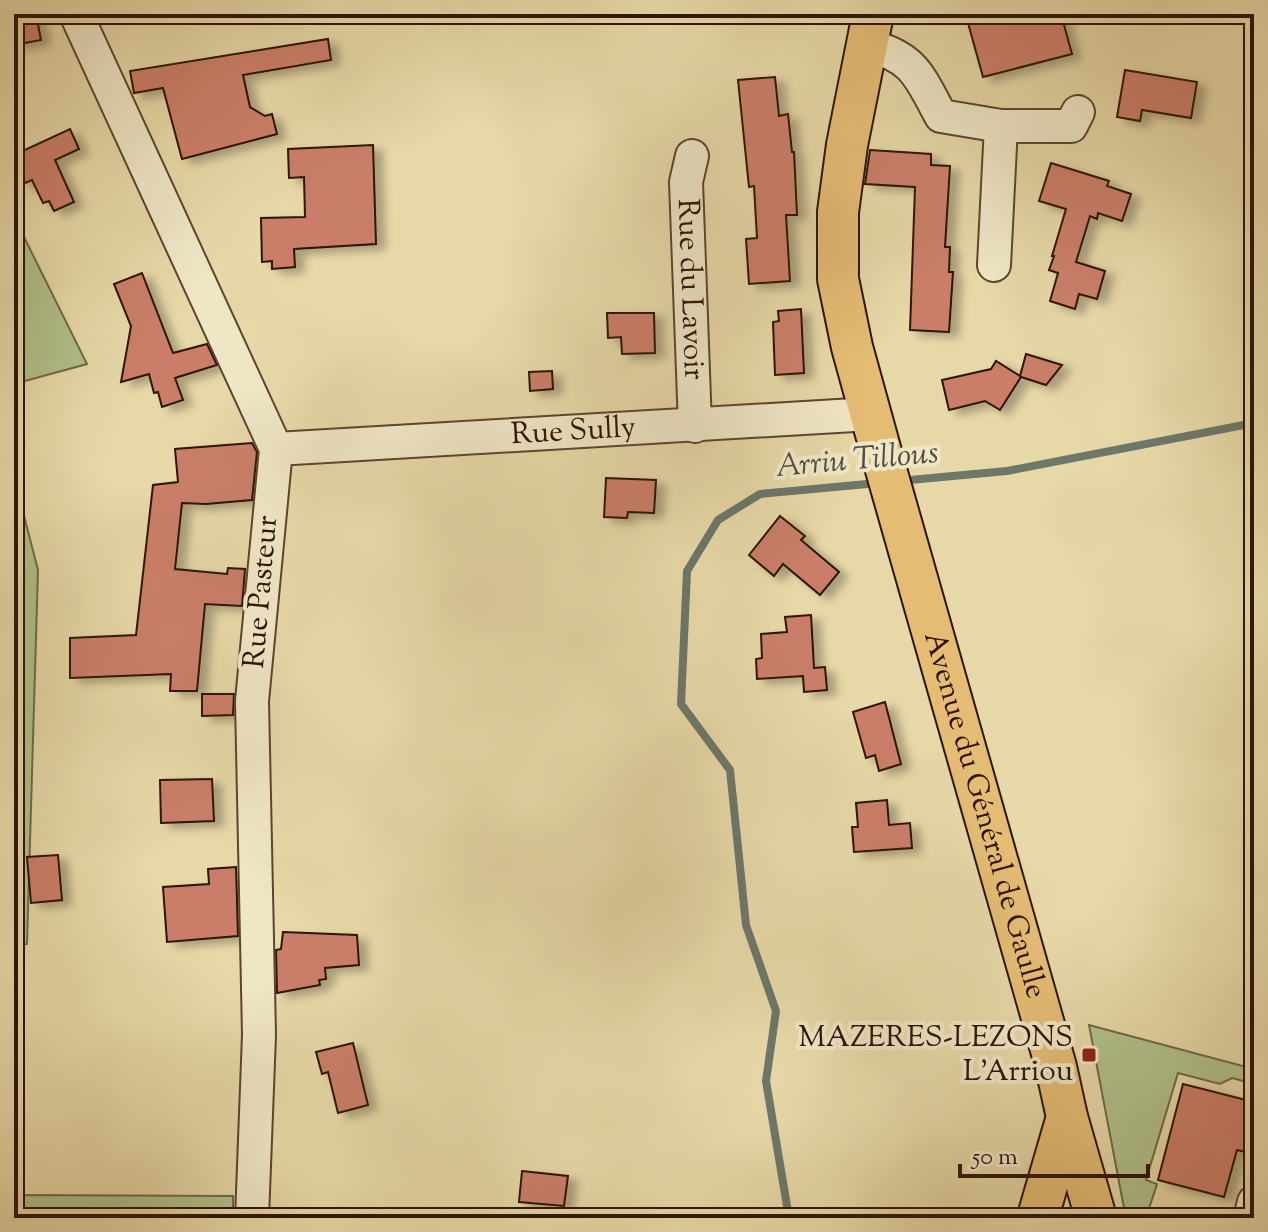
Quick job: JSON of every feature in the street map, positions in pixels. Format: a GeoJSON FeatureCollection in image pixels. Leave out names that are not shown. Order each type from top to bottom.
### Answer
{"type":"FeatureCollection","features":[{"type":"Feature","properties":{"kind":"main road"},"geometry":{"type":"LineString","coordinates":[[871,30],[847,145],[838,212],[838,279],[852,347],[871,414]]}},
{"type":"Feature","properties":{"kind":"main road","name":"Avenue du Général de Gaulle"},"geometry":{"type":"LineString","coordinates":[[871,414],[1056,1067],[1095,1218]]}},
{"type":"Feature","properties":{"kind":"main road","name":"Avenue du Général de Gaulle"},"geometry":{"type":"LineString","coordinates":[[1035,1216],[1067,1117]]}},
{"type":"Feature","properties":{"kind":"main road"},"geometry":{"type":"LineString","coordinates":[[1035,1216],[1053,1209],[1068,1209],[1095,1218]]}},
{"type":"Feature","properties":{"kind":"street"},"geometry":{"type":"LineString","coordinates":[[76,14],[276,449]]}},
{"type":"Feature","properties":{"kind":"street"},"geometry":{"type":"LineString","coordinates":[[871,30],[887,51],[913,66],[941,116],[1001,126],[1071,126],[1078,112]]}},
{"type":"Feature","properties":{"kind":"street"},"geometry":{"type":"LineString","coordinates":[[994,265],[1001,126]]}},
{"type":"Feature","properties":{"kind":"street","name":"Rue du Lavoir"},"geometry":{"type":"LineString","coordinates":[[692,156],[686,182],[695,426]]}},
{"type":"Feature","properties":{"kind":"street","name":"Rue Sully"},"geometry":{"type":"LineString","coordinates":[[276,449],[871,414]]}},
{"type":"Feature","properties":{"kind":"street","name":"Rue Pasteur"},"geometry":{"type":"LineString","coordinates":[[252,1216],[259,1035],[252,701],[276,449]]}},
{"type":"Feature","properties":{"kind":"street"},"geometry":{"type":"LineString","coordinates":[[1250,1218],[1254,1202]]}},
{"type":"Feature","properties":{"kind":"green space"},"geometry":{"type":"Polygon","coordinates":[[[22,233],[87,364],[14,384],[14,236],[22,233]]]}},
{"type":"Feature","properties":{"kind":"green space"},"geometry":{"type":"Polygon","coordinates":[[[14,477],[38,570],[27,944],[14,946],[14,477]]]}},
{"type":"Feature","properties":{"kind":"green space"},"geometry":{"type":"Polygon","coordinates":[[[1089,1025],[1254,1069],[1254,1084],[1232,1078],[1220,1084],[1178,1073],[1146,1180],[1157,1184],[1146,1218],[1129,1218],[1125,1213],[1089,1025]]]}},
{"type":"Feature","properties":{"kind":"green space"},"geometry":{"type":"Polygon","coordinates":[[[14,1195],[233,1196],[233,1218],[14,1218],[14,1195]]]}},
{"type":"Feature","properties":{"kind":"building"},"geometry":{"type":"Polygon","coordinates":[[[36,14],[41,40],[14,45],[14,18],[36,14]]]}},
{"type":"Feature","properties":{"kind":"building"},"geometry":{"type":"Polygon","coordinates":[[[1000,14],[1061,14],[1072,54],[983,77],[968,23],[1000,14]]]}},
{"type":"Feature","properties":{"kind":"building"},"geometry":{"type":"Polygon","coordinates":[[[328,39],[331,60],[243,75],[250,107],[265,116],[272,114],[277,134],[182,159],[163,88],[134,93],[130,71],[328,39]]]}},
{"type":"Feature","properties":{"kind":"building"},"geometry":{"type":"Polygon","coordinates":[[[1125,70],[1197,82],[1191,118],[1142,110],[1140,121],[1117,117],[1125,70]]]}},
{"type":"Feature","properties":{"kind":"building"},"geometry":{"type":"Polygon","coordinates":[[[775,77],[779,116],[788,114],[794,152],[797,215],[786,215],[790,281],[749,284],[746,239],[757,238],[754,186],[749,187],[738,80],[775,77]]]}},
{"type":"Feature","properties":{"kind":"building"},"geometry":{"type":"Polygon","coordinates":[[[70,129],[79,149],[55,160],[74,202],[54,211],[49,201],[43,203],[32,180],[23,184],[14,155],[70,129]]]}},
{"type":"Feature","properties":{"kind":"building"},"geometry":{"type":"Polygon","coordinates":[[[373,145],[376,244],[294,249],[295,267],[272,269],[272,261],[262,262],[261,218],[305,217],[304,177],[289,178],[288,149],[373,145]]]}},
{"type":"Feature","properties":{"kind":"building"},"geometry":{"type":"Polygon","coordinates":[[[870,150],[931,154],[931,165],[950,166],[945,247],[950,247],[949,272],[953,272],[949,332],[910,330],[915,187],[865,184],[870,150]]]}},
{"type":"Feature","properties":{"kind":"building"},"geometry":{"type":"Polygon","coordinates":[[[1051,163],[1109,181],[1107,186],[1131,194],[1122,221],[1098,213],[1097,219],[1090,216],[1076,262],[1105,271],[1097,299],[1079,294],[1075,309],[1050,301],[1058,273],[1049,270],[1066,209],[1039,201],[1051,163]]]}},
{"type":"Feature","properties":{"kind":"building"},"geometry":{"type":"Polygon","coordinates":[[[142,273],[173,353],[207,344],[217,365],[175,378],[183,400],[162,407],[149,374],[121,382],[131,326],[114,284],[142,273]]]}},
{"type":"Feature","properties":{"kind":"building"},"geometry":{"type":"Polygon","coordinates":[[[801,309],[804,373],[775,375],[773,322],[779,321],[778,311],[801,309]]]}},
{"type":"Feature","properties":{"kind":"building"},"geometry":{"type":"Polygon","coordinates":[[[607,313],[654,313],[655,353],[622,354],[621,337],[608,338],[607,313]]]}},
{"type":"Feature","properties":{"kind":"building"},"geometry":{"type":"Polygon","coordinates":[[[1026,354],[1062,365],[1046,385],[1021,377],[1000,410],[985,401],[949,410],[942,380],[991,369],[996,361],[1020,376],[1026,354]]]}},
{"type":"Feature","properties":{"kind":"building"},"geometry":{"type":"Polygon","coordinates":[[[552,371],[553,389],[530,391],[529,372],[552,371]]]}},
{"type":"Feature","properties":{"kind":"building"},"geometry":{"type":"Polygon","coordinates":[[[252,443],[257,452],[252,500],[182,503],[175,569],[227,574],[228,568],[245,569],[242,606],[205,604],[197,691],[170,691],[171,674],[70,678],[70,638],[136,635],[153,485],[178,482],[175,449],[252,443]]]}},
{"type":"Feature","properties":{"kind":"building"},"geometry":{"type":"Polygon","coordinates":[[[606,478],[656,480],[654,513],[628,512],[627,518],[604,517],[606,478]]]}},
{"type":"Feature","properties":{"kind":"building"},"geometry":{"type":"Polygon","coordinates":[[[780,516],[805,536],[801,540],[839,572],[820,595],[783,564],[774,576],[749,555],[780,516]]]}},
{"type":"Feature","properties":{"kind":"building"},"geometry":{"type":"Polygon","coordinates":[[[811,615],[814,668],[825,667],[827,690],[804,692],[803,676],[757,679],[756,659],[762,658],[761,634],[787,632],[785,617],[811,615]]]}},
{"type":"Feature","properties":{"kind":"building"},"geometry":{"type":"Polygon","coordinates":[[[202,694],[234,694],[233,715],[202,716],[202,694]]]}},
{"type":"Feature","properties":{"kind":"building"},"geometry":{"type":"Polygon","coordinates":[[[885,702],[901,764],[879,771],[875,755],[866,758],[853,712],[885,702]]]}},
{"type":"Feature","properties":{"kind":"building"},"geometry":{"type":"Polygon","coordinates":[[[212,779],[214,821],[161,823],[160,780],[212,779]]]}},
{"type":"Feature","properties":{"kind":"building"},"geometry":{"type":"Polygon","coordinates":[[[887,800],[889,825],[910,823],[912,848],[854,852],[852,827],[858,827],[856,803],[887,800]]]}},
{"type":"Feature","properties":{"kind":"building"},"geometry":{"type":"Polygon","coordinates":[[[58,855],[62,900],[31,903],[27,857],[58,855]]]}},
{"type":"Feature","properties":{"kind":"building"},"geometry":{"type":"Polygon","coordinates":[[[236,867],[238,936],[167,942],[163,887],[209,884],[208,869],[236,867]]]}},
{"type":"Feature","properties":{"kind":"building"},"geometry":{"type":"Polygon","coordinates":[[[283,932],[357,935],[359,965],[325,968],[326,979],[319,980],[320,985],[277,993],[276,950],[281,949],[283,932]]]}},
{"type":"Feature","properties":{"kind":"building"},"geometry":{"type":"Polygon","coordinates":[[[353,1043],[368,1105],[338,1113],[328,1072],[322,1074],[316,1052],[353,1043]]]}},
{"type":"Feature","properties":{"kind":"building"},"geometry":{"type":"Polygon","coordinates":[[[1183,1084],[1254,1102],[1254,1154],[1237,1150],[1224,1197],[1158,1180],[1183,1084]]]}},
{"type":"Feature","properties":{"kind":"building"},"geometry":{"type":"Polygon","coordinates":[[[522,1171],[568,1176],[564,1206],[519,1202],[522,1171]]]}},
{"type":"Feature","properties":{"kind":"waterway","name":"Arriu Tillous"},"geometry":{"type":"LineString","coordinates":[[899,481],[1007,471],[1254,423]]}},
{"type":"Feature","properties":{"kind":"waterway","name":"Arriu Tillous"},"geometry":{"type":"LineString","coordinates":[[789,1218],[766,1081],[776,1011],[746,925],[730,770],[681,704],[687,571],[718,520],[760,494],[878,483]]}},
{"type":"Feature","properties":{"kind":"place","name":"MAZERES-LEZONS L'Arriou"},"geometry":{"type":"Point","coordinates":[1089,1055]}}]}
